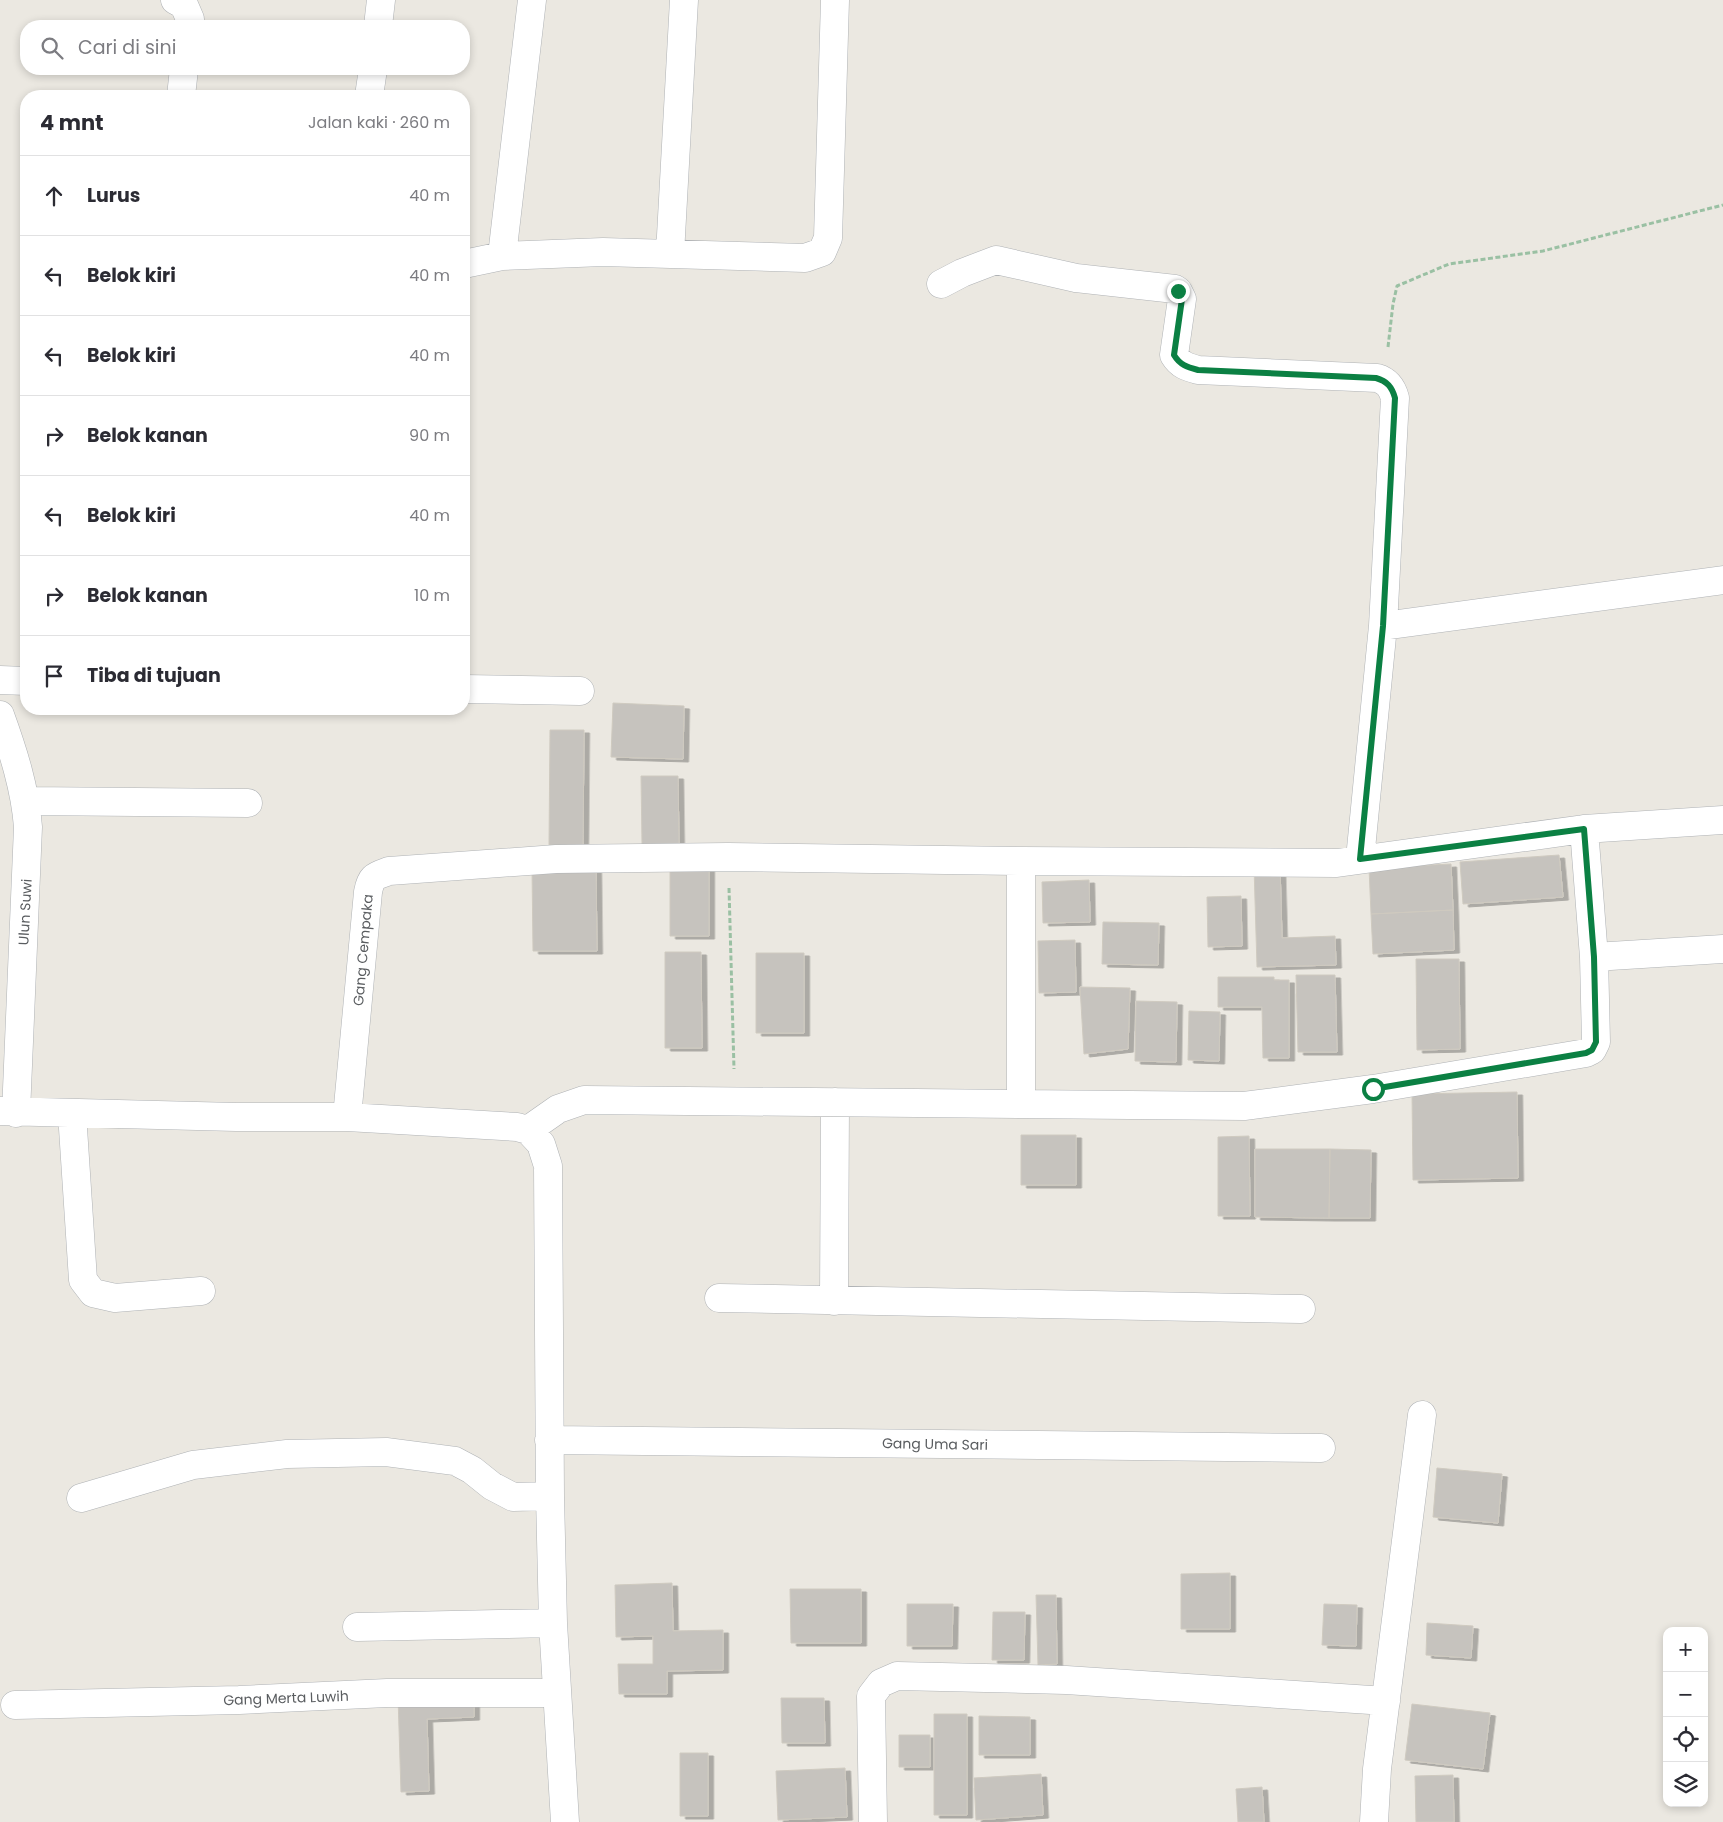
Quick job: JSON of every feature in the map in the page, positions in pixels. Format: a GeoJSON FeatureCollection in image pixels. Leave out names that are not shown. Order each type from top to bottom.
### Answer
{"type":"FeatureCollection","features":[{"type":"Feature","properties":{"kind":"street"},"geometry":{"type":"LineString","coordinates":[[175,0],[184,5],[190,20]]}},
{"type":"Feature","properties":{"kind":"street"},"geometry":{"type":"LineString","coordinates":[[379,20],[381,0]]}},
{"type":"Feature","properties":{"kind":"street"},"geometry":{"type":"LineString","coordinates":[[502,256],[532,0]]}},
{"type":"Feature","properties":{"kind":"street"},"geometry":{"type":"LineString","coordinates":[[670,254],[684,0]]}},
{"type":"Feature","properties":{"kind":"street"},"geometry":{"type":"LineString","coordinates":[[470,263],[502,256],[603,252],[805,258],[822,252],[828,238],[834,0]]}},
{"type":"Feature","properties":{"kind":"street"},"geometry":{"type":"LineString","coordinates":[[182,90],[183,75]]}},
{"type":"Feature","properties":{"kind":"street"},"geometry":{"type":"LineString","coordinates":[[370,90],[372,75]]}},
{"type":"Feature","properties":{"kind":"street"},"geometry":{"type":"LineString","coordinates":[[941,284],[962,273],[996,260],[1076,278],[1175,289],[1182,299],[1174,355],[1178,362],[1188,367],[1198,370],[1376,378],[1384,380],[1393,390],[1395,398],[1383,626],[1360,859]]}},
{"type":"Feature","properties":{"kind":"street"},"geometry":{"type":"LineString","coordinates":[[1383,626],[1723,580]]}},
{"type":"Feature","properties":{"kind":"street"},"geometry":{"type":"LineString","coordinates":[[0,680],[20,681]]}},
{"type":"Feature","properties":{"kind":"street"},"geometry":{"type":"LineString","coordinates":[[470,689],[580,691]]}},
{"type":"Feature","properties":{"kind":"street","name":"Ulun Suwi"},"geometry":{"type":"LineString","coordinates":[[0,715],[7,752],[26,801],[28,827],[28,854],[8,1112]]}},
{"type":"Feature","properties":{"kind":"street"},"geometry":{"type":"LineString","coordinates":[[26,801],[248,803]]}},
{"type":"Feature","properties":{"kind":"street"},"geometry":{"type":"LineString","coordinates":[[728,857],[1337,863],[1584,829],[1723,820]]}},
{"type":"Feature","properties":{"kind":"street"},"geometry":{"type":"LineString","coordinates":[[528,1130],[558,1109],[584,1100],[1244,1106],[1373,1089],[1586,1053],[1592,1050],[1596,1042],[1594,957],[1584,829]]}},
{"type":"Feature","properties":{"kind":"street","name":"Gang Cempaka"},"geometry":{"type":"LineString","coordinates":[[347,1117],[370,881],[375,876],[389,871],[556,859],[728,857]]}},
{"type":"Feature","properties":{"kind":"street"},"geometry":{"type":"LineString","coordinates":[[1021,861],[1022,1104]]}},
{"type":"Feature","properties":{"kind":"street"},"geometry":{"type":"LineString","coordinates":[[1594,957],[1723,949]]}},
{"type":"Feature","properties":{"kind":"street"},"geometry":{"type":"LineString","coordinates":[[834,1301],[835,1102]]}},
{"type":"Feature","properties":{"kind":"street"},"geometry":{"type":"LineString","coordinates":[[8,1112],[236,1118],[347,1117],[485,1125],[517,1127],[528,1130],[541,1144],[548,1166],[549,1440],[553,1623],[565,1822]]}},
{"type":"Feature","properties":{"kind":"street"},"geometry":{"type":"LineString","coordinates":[[72,1113],[83,1280],[93,1293],[115,1298],[201,1291]]}},
{"type":"Feature","properties":{"kind":"street"},"geometry":{"type":"LineString","coordinates":[[719,1298],[1301,1309]]}},
{"type":"Feature","properties":{"kind":"street"},"geometry":{"type":"LineString","coordinates":[[1374,1822],[1377,1770],[1422,1415]]}},
{"type":"Feature","properties":{"kind":"street","name":"Gang Uma Sari"},"geometry":{"type":"LineString","coordinates":[[549,1440],[1321,1448]]}},
{"type":"Feature","properties":{"kind":"street"},"geometry":{"type":"LineString","coordinates":[[81,1498],[193,1465],[287,1454],[386,1452],[455,1461],[472,1470],[492,1486],[513,1496],[550,1496]]}},
{"type":"Feature","properties":{"kind":"street"},"geometry":{"type":"LineString","coordinates":[[357,1627],[553,1623]]}},
{"type":"Feature","properties":{"kind":"street"},"geometry":{"type":"LineString","coordinates":[[873,1822],[871,1696],[881,1684],[898,1676],[1066,1680],[1386,1701]]}},
{"type":"Feature","properties":{"kind":"street","name":"Gang Merta Luwih"},"geometry":{"type":"LineString","coordinates":[[15,1706],[239,1700],[387,1693],[557,1693]]}},
{"type":"Feature","properties":{"kind":"path"},"geometry":{"type":"LineString","coordinates":[[1384,380],[1397,286],[1449,264],[1543,251],[1723,205]]}},
{"type":"Feature","properties":{"kind":"path"},"geometry":{"type":"LineString","coordinates":[[728,857],[734,1101]]}},
{"type":"Feature","properties":{"kind":"building"},"geometry":{"type":"Polygon","coordinates":[[[613,703],[684,706],[683,759],[611,757],[613,703]]]}},
{"type":"Feature","properties":{"kind":"building"},"geometry":{"type":"Polygon","coordinates":[[[550,730],[584,730],[583,845],[549,845],[550,730]]]}},
{"type":"Feature","properties":{"kind":"building"},"geometry":{"type":"Polygon","coordinates":[[[641,776],[678,776],[679,844],[642,844],[641,776]]]}},
{"type":"Feature","properties":{"kind":"building"},"geometry":{"type":"Polygon","coordinates":[[[1559,855],[1563,897],[1463,904],[1460,862],[1559,855]]]}},
{"type":"Feature","properties":{"kind":"building"},"geometry":{"type":"Polygon","coordinates":[[[670,861],[709,861],[709,936],[670,936],[670,861]]]}},
{"type":"Feature","properties":{"kind":"building"},"geometry":{"type":"Polygon","coordinates":[[[1451,864],[1453,910],[1371,914],[1369,868],[1451,864]]]}},
{"type":"Feature","properties":{"kind":"building"},"geometry":{"type":"Polygon","coordinates":[[[1280,866],[1282,938],[1335,936],[1336,965],[1257,967],[1254,867],[1280,866]]]}},
{"type":"Feature","properties":{"kind":"building"},"geometry":{"type":"Polygon","coordinates":[[[532,869],[596,869],[597,951],[533,951],[532,869]]]}},
{"type":"Feature","properties":{"kind":"building"},"geometry":{"type":"Polygon","coordinates":[[[1089,880],[1090,922],[1043,923],[1042,882],[1089,880]]]}},
{"type":"Feature","properties":{"kind":"building"},"geometry":{"type":"Polygon","coordinates":[[[1241,896],[1242,946],[1208,947],[1207,897],[1241,896]]]}},
{"type":"Feature","properties":{"kind":"building"},"geometry":{"type":"Polygon","coordinates":[[[1453,910],[1454,950],[1373,954],[1371,914],[1453,910]]]}},
{"type":"Feature","properties":{"kind":"building"},"geometry":{"type":"Polygon","coordinates":[[[1103,922],[1159,923],[1158,965],[1102,964],[1103,922]]]}},
{"type":"Feature","properties":{"kind":"building"},"geometry":{"type":"Polygon","coordinates":[[[1075,940],[1076,992],[1039,993],[1038,941],[1075,940]]]}},
{"type":"Feature","properties":{"kind":"building"},"geometry":{"type":"Polygon","coordinates":[[[665,952],[701,952],[702,1048],[665,1048],[665,952]]]}},
{"type":"Feature","properties":{"kind":"building"},"geometry":{"type":"Polygon","coordinates":[[[756,953],[804,953],[804,1033],[756,1033],[756,953]]]}},
{"type":"Feature","properties":{"kind":"building"},"geometry":{"type":"Polygon","coordinates":[[[1416,959],[1459,959],[1460,1049],[1417,1050],[1416,959]]]}},
{"type":"Feature","properties":{"kind":"building"},"geometry":{"type":"Polygon","coordinates":[[[1296,975],[1335,975],[1337,1052],[1298,1052],[1296,975]]]}},
{"type":"Feature","properties":{"kind":"building"},"geometry":{"type":"Polygon","coordinates":[[[1218,977],[1274,977],[1274,980],[1289,980],[1289,1058],[1263,1058],[1262,1007],[1218,1007],[1218,977]]]}},
{"type":"Feature","properties":{"kind":"building"},"geometry":{"type":"Polygon","coordinates":[[[1080,987],[1130,988],[1128,1049],[1084,1054],[1080,987]]]}},
{"type":"Feature","properties":{"kind":"building"},"geometry":{"type":"Polygon","coordinates":[[[1136,1001],[1177,1002],[1176,1062],[1135,1061],[1136,1001]]]}},
{"type":"Feature","properties":{"kind":"building"},"geometry":{"type":"Polygon","coordinates":[[[1189,1011],[1220,1012],[1219,1061],[1188,1060],[1189,1011]]]}},
{"type":"Feature","properties":{"kind":"building"},"geometry":{"type":"Polygon","coordinates":[[[1517,1092],[1518,1178],[1413,1180],[1412,1094],[1517,1092]]]}},
{"type":"Feature","properties":{"kind":"building"},"geometry":{"type":"Polygon","coordinates":[[[1021,1135],[1076,1135],[1076,1185],[1021,1185],[1021,1135]]]}},
{"type":"Feature","properties":{"kind":"building"},"geometry":{"type":"Polygon","coordinates":[[[1249,1136],[1250,1216],[1218,1216],[1218,1137],[1249,1136]]]}},
{"type":"Feature","properties":{"kind":"building"},"geometry":{"type":"Polygon","coordinates":[[[1255,1149],[1330,1149],[1329,1218],[1255,1217],[1255,1149]]]}},
{"type":"Feature","properties":{"kind":"building"},"geometry":{"type":"Polygon","coordinates":[[[1330,1149],[1371,1150],[1370,1218],[1329,1218],[1330,1149]]]}},
{"type":"Feature","properties":{"kind":"building"},"geometry":{"type":"Polygon","coordinates":[[[1437,1468],[1502,1474],[1498,1523],[1433,1517],[1437,1468]]]}},
{"type":"Feature","properties":{"kind":"building"},"geometry":{"type":"Polygon","coordinates":[[[1230,1573],[1230,1629],[1181,1629],[1181,1574],[1230,1573]]]}},
{"type":"Feature","properties":{"kind":"building"},"geometry":{"type":"Polygon","coordinates":[[[672,1583],[673,1631],[723,1630],[723,1670],[667,1671],[667,1694],[619,1694],[618,1664],[653,1664],[653,1636],[616,1637],[615,1585],[672,1583]]]}},
{"type":"Feature","properties":{"kind":"building"},"geometry":{"type":"Polygon","coordinates":[[[790,1589],[861,1589],[861,1643],[791,1643],[790,1589]]]}},
{"type":"Feature","properties":{"kind":"building"},"geometry":{"type":"Polygon","coordinates":[[[1036,1595],[1056,1595],[1057,1664],[1038,1665],[1036,1595]]]}},
{"type":"Feature","properties":{"kind":"building"},"geometry":{"type":"Polygon","coordinates":[[[907,1604],[953,1604],[952,1646],[907,1646],[907,1604]]]}},
{"type":"Feature","properties":{"kind":"building"},"geometry":{"type":"Polygon","coordinates":[[[1324,1604],[1357,1605],[1356,1646],[1322,1645],[1324,1604]]]}},
{"type":"Feature","properties":{"kind":"building"},"geometry":{"type":"Polygon","coordinates":[[[993,1612],[1025,1612],[1024,1660],[992,1660],[993,1612]]]}},
{"type":"Feature","properties":{"kind":"building"},"geometry":{"type":"Polygon","coordinates":[[[1427,1623],[1473,1626],[1471,1658],[1426,1655],[1427,1623]]]}},
{"type":"Feature","properties":{"kind":"building"},"geometry":{"type":"Polygon","coordinates":[[[474,1696],[474,1717],[427,1719],[429,1791],[401,1792],[398,1697],[474,1696]]]}},
{"type":"Feature","properties":{"kind":"building"},"geometry":{"type":"Polygon","coordinates":[[[781,1698],[824,1698],[825,1743],[782,1743],[781,1698]]]}},
{"type":"Feature","properties":{"kind":"building"},"geometry":{"type":"Polygon","coordinates":[[[1412,1704],[1490,1713],[1483,1769],[1405,1760],[1412,1704]]]}},
{"type":"Feature","properties":{"kind":"building"},"geometry":{"type":"Polygon","coordinates":[[[934,1714],[967,1714],[967,1815],[934,1815],[934,1714]]]}},
{"type":"Feature","properties":{"kind":"building"},"geometry":{"type":"Polygon","coordinates":[[[979,1716],[1030,1717],[1030,1755],[979,1755],[979,1716]]]}},
{"type":"Feature","properties":{"kind":"building"},"geometry":{"type":"Polygon","coordinates":[[[899,1735],[930,1735],[930,1767],[899,1767],[899,1735]]]}},
{"type":"Feature","properties":{"kind":"building"},"geometry":{"type":"Polygon","coordinates":[[[680,1753],[708,1753],[708,1816],[680,1816],[680,1753]]]}},
{"type":"Feature","properties":{"kind":"building"},"geometry":{"type":"Polygon","coordinates":[[[845,1768],[847,1817],[778,1820],[776,1771],[845,1768]]]}},
{"type":"Feature","properties":{"kind":"building"},"geometry":{"type":"Polygon","coordinates":[[[1041,1774],[1043,1815],[976,1820],[974,1778],[1041,1774]]]}},
{"type":"Feature","properties":{"kind":"building"},"geometry":{"type":"Polygon","coordinates":[[[1453,1775],[1454,1822],[1416,1822],[1415,1776],[1453,1775]]]}},
{"type":"Feature","properties":{"kind":"building"},"geometry":{"type":"Polygon","coordinates":[[[1262,1787],[1264,1822],[1238,1822],[1236,1789],[1262,1787]]]}},
{"type":"Feature","properties":{"kind":"route"},"geometry":{"type":"LineString","coordinates":[[1178,291],[1182,299],[1174,355],[1178,362],[1188,367],[1198,370],[1376,378],[1384,380],[1393,390],[1395,398],[1392,469],[1383,626],[1360,859],[1584,829],[1594,957],[1596,1042],[1592,1050],[1586,1053],[1373,1089]]}}]}
